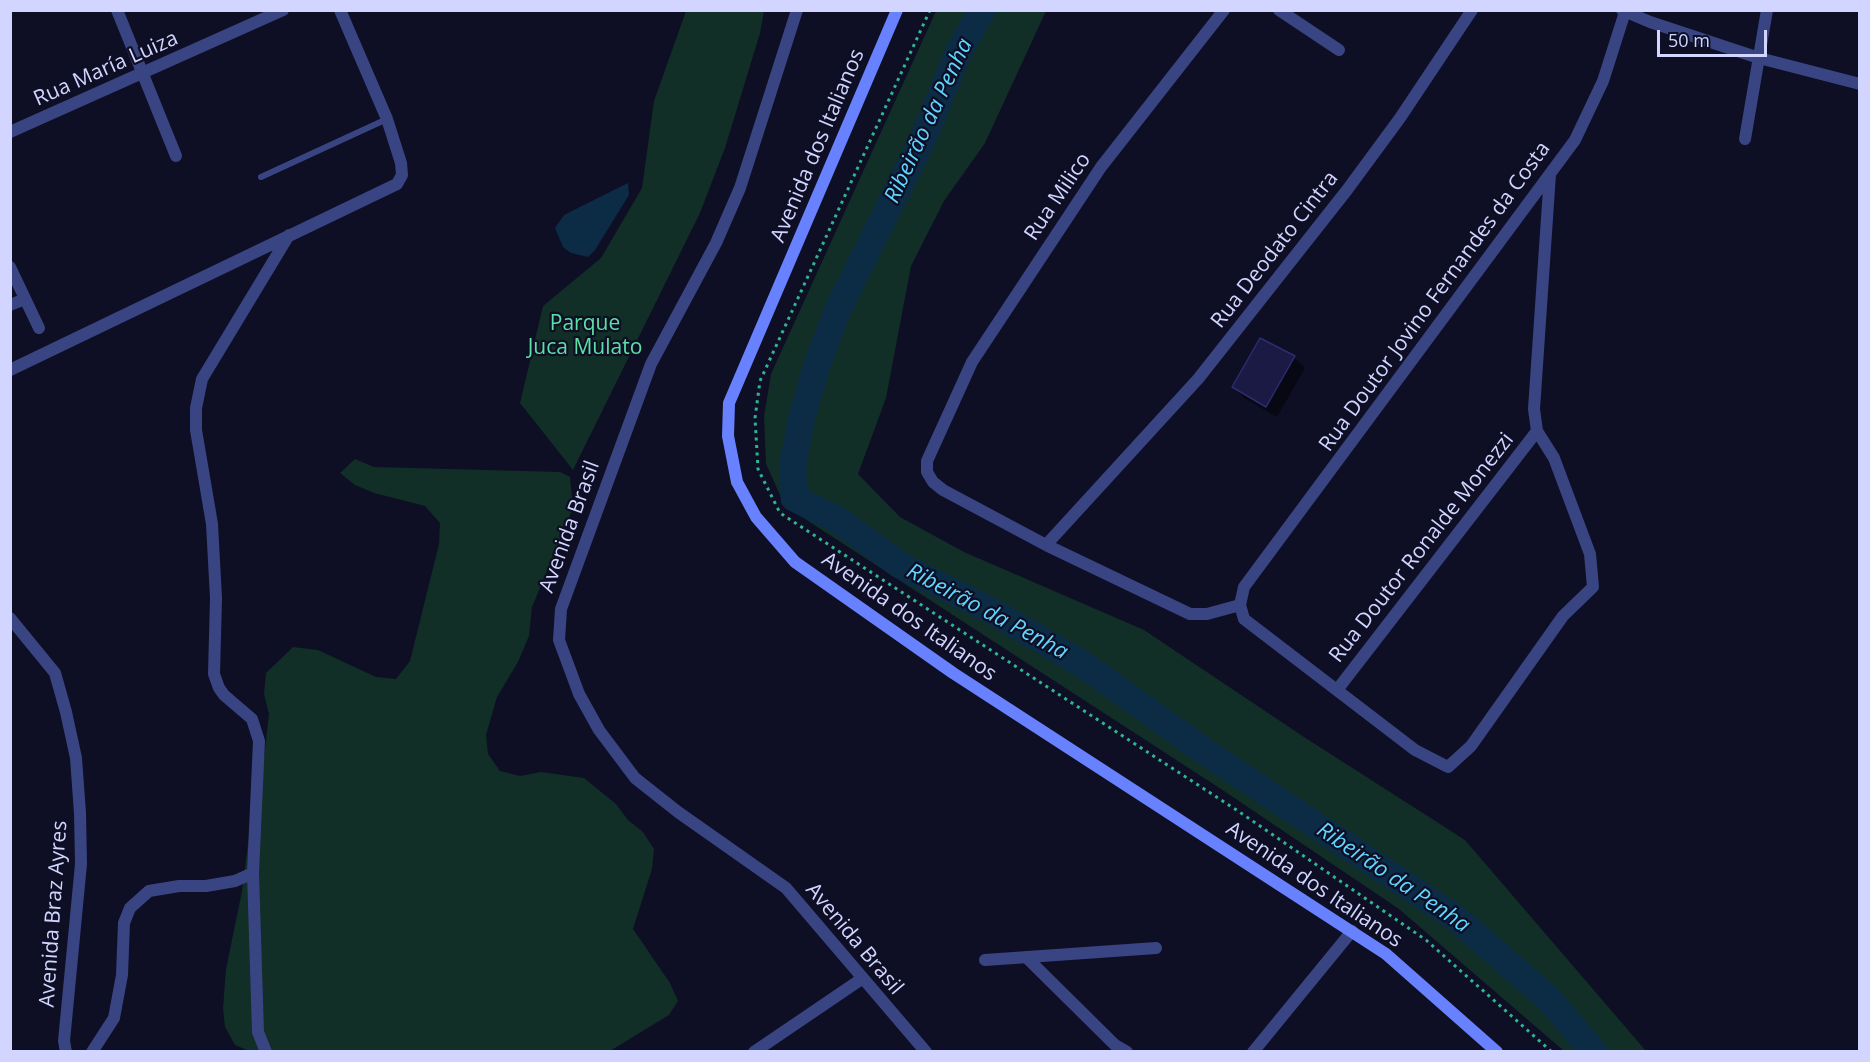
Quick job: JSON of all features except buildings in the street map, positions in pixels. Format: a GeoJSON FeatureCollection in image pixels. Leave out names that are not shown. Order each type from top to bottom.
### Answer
{"type":"FeatureCollection","features":[{"type":"Feature","properties":{"kind":"main road","name":"Avenida dos Italianos"},"geometry":{"type":"LineString","coordinates":[[897,10],[729,403],[728,436],[737,482],[756,517],[795,562],[953,673],[1386,954],[1497,1052]]}},
{"type":"Feature","properties":{"kind":"street"},"geometry":{"type":"LineString","coordinates":[[117,10],[176,156]]}},
{"type":"Feature","properties":{"kind":"street","name":"Rua María Luiza"},"geometry":{"type":"LineString","coordinates":[[10,132],[283,10]]}},
{"type":"Feature","properties":{"kind":"street"},"geometry":{"type":"LineString","coordinates":[[10,370],[397,184],[402,175],[401,163],[387,119],[340,10]]}},
{"type":"Feature","properties":{"kind":"street","name":"Avenida Brasil"},"geometry":{"type":"LineString","coordinates":[[797,10],[740,188],[716,243],[651,364],[561,609],[559,640],[579,694],[599,730],[635,778],[678,812],[786,888],[926,1052]]}},
{"type":"Feature","properties":{"kind":"street","name":"Rua Milico"},"geometry":{"type":"LineString","coordinates":[[1224,10],[1101,167],[972,362],[927,461],[927,472],[933,482],[1046,546],[1190,614],[1207,614],[1240,605]]}},
{"type":"Feature","properties":{"kind":"street"},"geometry":{"type":"LineString","coordinates":[[1280,10],[1339,50]]}},
{"type":"Feature","properties":{"kind":"street","name":"Rua Deodato Cintra"},"geometry":{"type":"LineString","coordinates":[[1046,546],[1198,379],[1347,190],[1400,118],[1472,10]]}},
{"type":"Feature","properties":{"kind":"street"},"geometry":{"type":"LineString","coordinates":[[1745,139],[1767,10]]}},
{"type":"Feature","properties":{"kind":"street"},"geometry":{"type":"LineString","coordinates":[[1623,11],[1759,58],[1860,84]]}},
{"type":"Feature","properties":{"kind":"street","name":"Rua Doutor Jovino Fernandes da Costa"},"geometry":{"type":"LineString","coordinates":[[1240,605],[1244,588],[1575,140],[1603,81],[1623,11]]}},
{"type":"Feature","properties":{"kind":"street"},"geometry":{"type":"LineString","coordinates":[[1240,605],[1244,619],[1414,750],[1449,767],[1471,746],[1563,616],[1593,587],[1590,554],[1554,458],[1537,431],[1534,409],[1550,174]]}},
{"type":"Feature","properties":{"kind":"street"},"geometry":{"type":"LineString","coordinates":[[267,1052],[258,1032],[253,873],[259,741],[252,719],[224,695],[214,674],[216,598],[212,524],[196,430],[196,408],[202,380],[289,236]]}},
{"type":"Feature","properties":{"kind":"street"},"geometry":{"type":"LineString","coordinates":[[10,267],[39,328]]}},
{"type":"Feature","properties":{"kind":"street"},"geometry":{"type":"LineString","coordinates":[[10,305],[25,299]]}},
{"type":"Feature","properties":{"kind":"street","name":"Rua Doutor Ronalde Monezzi"},"geometry":{"type":"LineString","coordinates":[[1337,690],[1537,431]]}},
{"type":"Feature","properties":{"kind":"street","name":"Avenida Braz Ayres"},"geometry":{"type":"LineString","coordinates":[[10,618],[55,674],[76,758],[81,864],[64,1041],[66,1052]]}},
{"type":"Feature","properties":{"kind":"street"},"geometry":{"type":"LineString","coordinates":[[92,1052],[114,1018],[122,975],[124,923],[130,908],[149,891],[235,881],[253,873]]}},
{"type":"Feature","properties":{"kind":"street"},"geometry":{"type":"LineString","coordinates":[[1253,1052],[1352,931]]}},
{"type":"Feature","properties":{"kind":"street"},"geometry":{"type":"LineString","coordinates":[[985,960],[1156,948]]}},
{"type":"Feature","properties":{"kind":"street"},"geometry":{"type":"LineString","coordinates":[[1026,957],[1114,1045],[1127,1052]]}},
{"type":"Feature","properties":{"kind":"street"},"geometry":{"type":"LineString","coordinates":[[754,1052],[863,978]]}},
{"type":"Feature","properties":{"kind":"lane"},"geometry":{"type":"LineString","coordinates":[[261,177],[387,119]]}},
{"type":"Feature","properties":{"kind":"path"},"geometry":{"type":"LineString","coordinates":[[930,10],[760,381],[755,418],[758,469],[780,513],[1238,812],[1426,940],[1552,1052]]}},
{"type":"Feature","properties":{"kind":"green space","name":"Parque Juca Mulato"},"geometry":{"type":"Polygon","coordinates":[[[686,11],[764,11],[760,33],[725,148],[700,213],[573,470],[520,403],[543,306],[601,258],[642,188],[654,101],[686,11]]]}},
{"type":"Feature","properties":{"kind":"green space"},"geometry":{"type":"Polygon","coordinates":[[[936,11],[1046,11],[985,143],[944,201],[911,266],[886,398],[858,474],[900,517],[964,552],[1144,630],[1304,737],[1465,840],[1646,1051],[1564,1051],[1399,909],[1224,791],[785,506],[766,464],[764,416],[771,374],[936,11]]]}},
{"type":"Feature","properties":{"kind":"green space"},"geometry":{"type":"Polygon","coordinates":[[[355,459],[374,467],[560,472],[570,477],[573,508],[532,607],[529,636],[518,662],[497,697],[486,735],[488,754],[500,771],[520,776],[541,772],[584,778],[616,804],[628,820],[643,832],[654,849],[652,869],[633,929],[670,983],[678,1001],[669,1015],[610,1051],[249,1051],[235,1045],[225,1027],[223,1008],[226,969],[242,891],[254,797],[264,758],[269,714],[264,694],[266,673],[293,647],[318,650],[376,677],[396,679],[410,661],[439,544],[440,523],[425,506],[374,493],[355,485],[340,473],[355,459]]]}},
{"type":"Feature","properties":{"kind":"water"},"geometry":{"type":"Polygon","coordinates":[[[628,183],[629,195],[595,250],[588,257],[571,253],[563,247],[555,228],[564,215],[628,183]]]}},
{"type":"Feature","properties":{"kind":"waterway","name":"Ribeirão da Penha"},"geometry":{"type":"LineString","coordinates":[[982,10],[959,51],[922,141],[839,307],[817,365],[802,417],[793,462],[794,498],[838,520],[900,565],[993,612],[1084,665],[1207,753],[1457,919],[1549,999],[1594,1052]]}}]}
